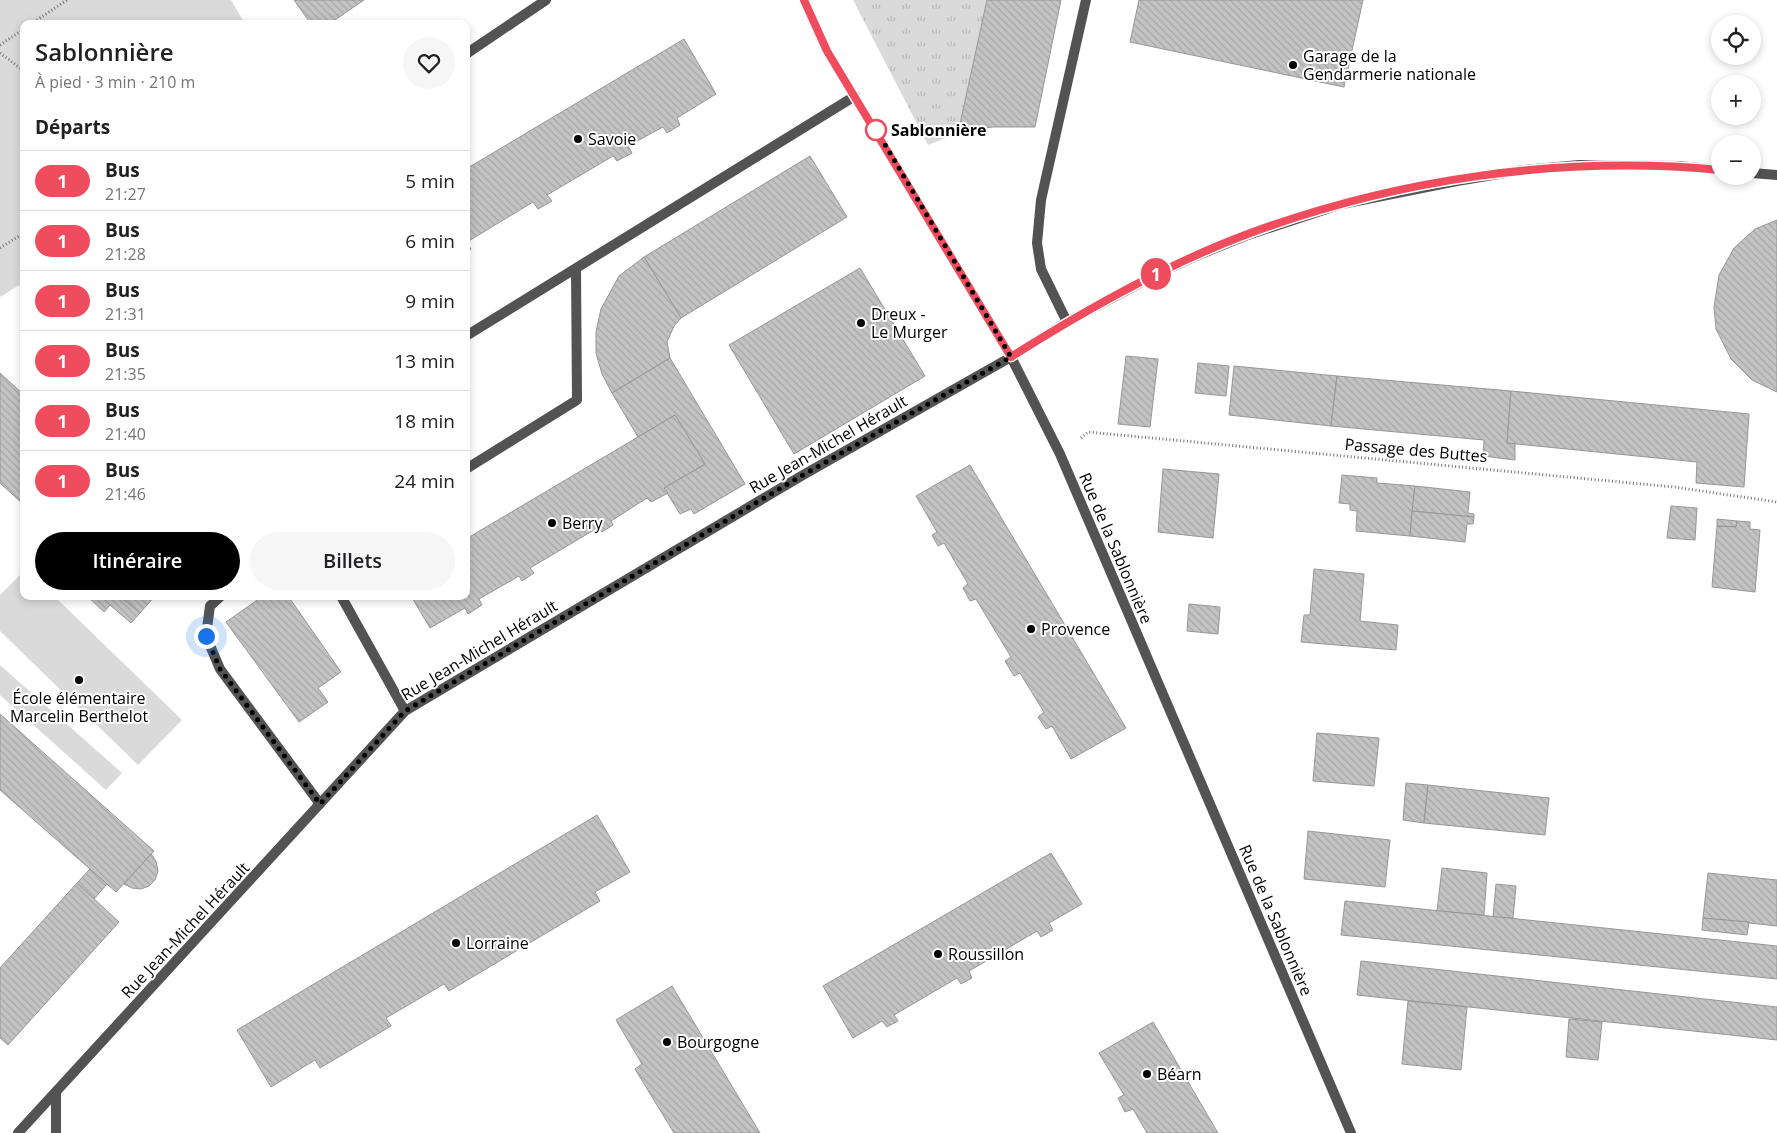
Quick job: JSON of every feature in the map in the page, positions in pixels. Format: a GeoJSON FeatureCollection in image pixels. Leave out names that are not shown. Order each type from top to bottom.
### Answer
{"type":"FeatureCollection","features":[{"type":"Feature","properties":{"kind":"street"},"geometry":{"type":"LineString","coordinates":[[470,51],[546,0]]}},
{"type":"Feature","properties":{"kind":"street","name":"Rue de la Sablonnière"},"geometry":{"type":"LineString","coordinates":[[804,0],[827,51],[1011,357],[1060,454],[1351,1133]]}},
{"type":"Feature","properties":{"kind":"street"},"geometry":{"type":"LineString","coordinates":[[1067,322],[1044,277],[1037,256],[1037,243],[1041,200],[1086,0]]}},
{"type":"Feature","properties":{"kind":"street"},"geometry":{"type":"LineString","coordinates":[[470,334],[855,96]]}},
{"type":"Feature","properties":{"kind":"street","name":"Rue Jean-Michel Hérault"},"geometry":{"type":"LineString","coordinates":[[18,1133],[405,711],[795,480],[1011,357],[1067,322],[1153,276],[1245,236],[1296,218],[1370,198],[1523,170],[1579,165],[1679,166],[1711,169]]}},
{"type":"Feature","properties":{"kind":"street"},"geometry":{"type":"LineString","coordinates":[[1761,174],[1777,175]]}},
{"type":"Feature","properties":{"kind":"street"},"geometry":{"type":"LineString","coordinates":[[470,467],[577,400],[576,269]]}},
{"type":"Feature","properties":{"kind":"street"},"geometry":{"type":"LineString","coordinates":[[217,600],[210,606],[206,636],[220,669],[320,804]]}},
{"type":"Feature","properties":{"kind":"street"},"geometry":{"type":"LineString","coordinates":[[343,600],[405,711]]}},
{"type":"Feature","properties":{"kind":"street"},"geometry":{"type":"LineString","coordinates":[[56,1092],[56,1133]]}},
{"type":"Feature","properties":{"kind":"path"},"geometry":{"type":"LineString","coordinates":[[38,20],[67,0]]}},
{"type":"Feature","properties":{"kind":"path"},"geometry":{"type":"LineString","coordinates":[[0,45],[20,32]]}},
{"type":"Feature","properties":{"kind":"path"},"geometry":{"type":"LineString","coordinates":[[0,54],[20,68]]}},
{"type":"Feature","properties":{"kind":"path"},"geometry":{"type":"LineString","coordinates":[[0,248],[20,236]]}},
{"type":"Feature","properties":{"kind":"path","name":"Passage des Buttes"},"geometry":{"type":"LineString","coordinates":[[1060,454],[1088,432],[1674,487],[1777,502]]}},
{"type":"Feature","properties":{"kind":"green space"},"geometry":{"type":"Polygon","coordinates":[[[0,0],[231,0],[243,20],[20,20],[20,284],[0,297],[0,0]]]}},
{"type":"Feature","properties":{"kind":"green space"},"geometry":{"type":"Polygon","coordinates":[[[853,0],[987,0],[958,133],[928,145],[853,0]]]}},
{"type":"Feature","properties":{"kind":"green space"},"geometry":{"type":"Polygon","coordinates":[[[20,575],[20,600],[58,600],[182,720],[138,765],[0,631],[0,595],[20,575]]]}},
{"type":"Feature","properties":{"kind":"green space"},"geometry":{"type":"Polygon","coordinates":[[[0,665],[122,773],[106,790],[0,695],[0,665]]]}},
{"type":"Feature","properties":{"kind":"building"},"geometry":{"type":"Polygon","coordinates":[[[294,0],[364,0],[335,20],[308,20],[294,0]]]}},
{"type":"Feature","properties":{"kind":"building"},"geometry":{"type":"Polygon","coordinates":[[[987,0],[1061,0],[1035,127],[992,127],[958,133],[987,0]]]}},
{"type":"Feature","properties":{"kind":"building","name":"Garage de la Gendarmerie nationale"},"geometry":{"type":"Polygon","coordinates":[[[1139,0],[1363,0],[1344,87],[1130,42],[1139,0]]]}},
{"type":"Feature","properties":{"kind":"building","name":"Savoie"},"geometry":{"type":"Polygon","coordinates":[[[684,39],[716,94],[677,118],[680,125],[667,133],[663,127],[628,146],[632,153],[617,161],[613,156],[547,195],[552,201],[538,209],[533,202],[470,240],[470,167],[684,39]]]}},
{"type":"Feature","properties":{"kind":"building"},"geometry":{"type":"Polygon","coordinates":[[[810,156],[847,217],[681,318],[644,257],[810,156]]]}},
{"type":"Feature","properties":{"kind":"building"},"geometry":{"type":"Polygon","coordinates":[[[1777,220],[1777,392],[1752,380],[1731,359],[1716,329],[1714,307],[1719,275],[1734,248],[1755,229],[1777,220]]]}},
{"type":"Feature","properties":{"kind":"building"},"geometry":{"type":"Polygon","coordinates":[[[644,257],[681,318],[674,326],[667,342],[670,358],[612,393],[602,374],[596,353],[596,332],[601,309],[619,276],[644,257]]]}},
{"type":"Feature","properties":{"kind":"building"},"geometry":{"type":"Polygon","coordinates":[[[860,268],[925,376],[794,454],[729,345],[860,268]]]}},
{"type":"Feature","properties":{"kind":"building"},"geometry":{"type":"Polygon","coordinates":[[[1126,356],[1158,359],[1150,427],[1118,424],[1126,356]]]}},
{"type":"Feature","properties":{"kind":"building"},"geometry":{"type":"Polygon","coordinates":[[[670,358],[745,484],[694,514],[691,509],[680,514],[664,488],[705,464],[675,415],[638,437],[612,393],[670,358]]]}},
{"type":"Feature","properties":{"kind":"building"},"geometry":{"type":"Polygon","coordinates":[[[1198,363],[1229,366],[1226,396],[1195,393],[1198,363]]]}},
{"type":"Feature","properties":{"kind":"building"},"geometry":{"type":"Polygon","coordinates":[[[1234,366],[1337,376],[1331,426],[1229,415],[1234,366]]]}},
{"type":"Feature","properties":{"kind":"building"},"geometry":{"type":"Polygon","coordinates":[[[0,373],[20,391],[20,501],[0,483],[0,373]]]}},
{"type":"Feature","properties":{"kind":"building"},"geometry":{"type":"Polygon","coordinates":[[[1337,376],[1511,391],[1507,443],[1515,444],[1515,460],[1483,456],[1484,440],[1331,426],[1337,376]]]}},
{"type":"Feature","properties":{"kind":"building"},"geometry":{"type":"Polygon","coordinates":[[[1511,391],[1749,414],[1744,487],[1696,483],[1697,462],[1507,443],[1511,391]]]}},
{"type":"Feature","properties":{"kind":"building","name":"Berry"},"geometry":{"type":"Polygon","coordinates":[[[675,415],[705,464],[664,488],[668,493],[651,502],[647,498],[611,521],[613,525],[602,532],[599,527],[530,568],[534,573],[522,581],[519,576],[479,599],[482,605],[468,614],[465,608],[430,628],[413,600],[470,600],[470,537],[675,415]]]}},
{"type":"Feature","properties":{"kind":"building","name":"Provence"},"geometry":{"type":"Polygon","coordinates":[[[970,465],[1126,728],[1071,759],[1052,726],[1046,729],[1038,717],[1044,712],[1020,673],[1014,676],[1005,661],[1011,657],[976,599],[970,601],[963,588],[968,584],[944,543],[938,546],[932,535],[937,532],[916,496],[970,465]]]}},
{"type":"Feature","properties":{"kind":"building"},"geometry":{"type":"Polygon","coordinates":[[[1163,469],[1219,474],[1213,538],[1158,532],[1163,469]]]}},
{"type":"Feature","properties":{"kind":"building"},"geometry":{"type":"Polygon","coordinates":[[[1342,475],[1377,478],[1377,483],[1415,486],[1410,536],[1356,531],[1357,511],[1350,510],[1350,504],[1339,503],[1342,475]]]}},
{"type":"Feature","properties":{"kind":"building"},"geometry":{"type":"Polygon","coordinates":[[[1415,486],[1470,492],[1468,513],[1474,514],[1474,517],[1412,511],[1415,486]]]}},
{"type":"Feature","properties":{"kind":"building"},"geometry":{"type":"Polygon","coordinates":[[[1671,506],[1697,508],[1695,540],[1667,538],[1671,506]]]}},
{"type":"Feature","properties":{"kind":"building"},"geometry":{"type":"Polygon","coordinates":[[[1412,511],[1474,517],[1473,524],[1467,524],[1465,542],[1410,536],[1412,511]]]}},
{"type":"Feature","properties":{"kind":"building"},"geometry":{"type":"Polygon","coordinates":[[[1717,519],[1737,521],[1736,527],[1717,526],[1717,519]]]}},
{"type":"Feature","properties":{"kind":"building"},"geometry":{"type":"Polygon","coordinates":[[[1737,521],[1750,522],[1750,529],[1760,530],[1755,592],[1712,587],[1717,526],[1736,527],[1737,521]]]}},
{"type":"Feature","properties":{"kind":"building"},"geometry":{"type":"Polygon","coordinates":[[[1314,569],[1364,574],[1360,621],[1398,625],[1396,650],[1301,642],[1304,615],[1310,615],[1314,569]]]}},
{"type":"Feature","properties":{"kind":"building"},"geometry":{"type":"Polygon","coordinates":[[[91,600],[125,600],[140,613],[131,623],[110,605],[104,612],[91,600]]]}},
{"type":"Feature","properties":{"kind":"building"},"geometry":{"type":"Polygon","coordinates":[[[125,600],[151,600],[140,613],[125,600]]]}},
{"type":"Feature","properties":{"kind":"building"},"geometry":{"type":"Polygon","coordinates":[[[257,600],[291,600],[341,672],[318,688],[328,702],[299,722],[226,622],[257,600]]]}},
{"type":"Feature","properties":{"kind":"building"},"geometry":{"type":"Polygon","coordinates":[[[1189,604],[1220,607],[1218,634],[1187,631],[1189,604]]]}},
{"type":"Feature","properties":{"kind":"building"},"geometry":{"type":"Polygon","coordinates":[[[0,714],[154,851],[116,892],[0,790],[0,714]]]}},
{"type":"Feature","properties":{"kind":"building"},"geometry":{"type":"Polygon","coordinates":[[[1317,733],[1379,738],[1374,786],[1313,781],[1317,733]]]}},
{"type":"Feature","properties":{"kind":"building"},"geometry":{"type":"Polygon","coordinates":[[[1406,783],[1428,785],[1424,823],[1403,820],[1406,783]]]}},
{"type":"Feature","properties":{"kind":"building"},"geometry":{"type":"Polygon","coordinates":[[[1428,785],[1549,798],[1545,835],[1424,823],[1428,785]]]}},
{"type":"Feature","properties":{"kind":"building","name":"Lorraine"},"geometry":{"type":"Polygon","coordinates":[[[597,815],[630,872],[595,892],[600,901],[449,991],[444,984],[386,1018],[391,1026],[320,1068],[315,1060],[271,1087],[237,1030],[597,815]]]}},
{"type":"Feature","properties":{"kind":"building"},"geometry":{"type":"Polygon","coordinates":[[[1308,831],[1390,840],[1385,887],[1304,879],[1308,831]]]}},
{"type":"Feature","properties":{"kind":"building","name":"Roussillon"},"geometry":{"type":"Polygon","coordinates":[[[1051,853],[1082,904],[1049,923],[1053,930],[1041,937],[1037,931],[969,971],[972,978],[961,984],[957,978],[894,1015],[898,1021],[887,1027],[882,1021],[853,1038],[823,986],[1051,853]]]}},
{"type":"Feature","properties":{"kind":"building"},"geometry":{"type":"Polygon","coordinates":[[[151,854],[156,861],[158,871],[155,880],[149,886],[141,889],[132,888],[124,884],[151,854]]]}},
{"type":"Feature","properties":{"kind":"building"},"geometry":{"type":"Polygon","coordinates":[[[1442,868],[1487,873],[1484,915],[1437,911],[1442,868]]]}},
{"type":"Feature","properties":{"kind":"building"},"geometry":{"type":"Polygon","coordinates":[[[90,869],[107,884],[94,899],[77,883],[90,869]]]}},
{"type":"Feature","properties":{"kind":"building"},"geometry":{"type":"Polygon","coordinates":[[[1708,873],[1777,880],[1777,926],[1703,918],[1708,873]]]}},
{"type":"Feature","properties":{"kind":"building"},"geometry":{"type":"Polygon","coordinates":[[[77,883],[119,922],[8,1045],[0,1038],[0,968],[77,883]]]}},
{"type":"Feature","properties":{"kind":"building"},"geometry":{"type":"Polygon","coordinates":[[[1496,884],[1516,886],[1513,918],[1493,917],[1496,884]]]}},
{"type":"Feature","properties":{"kind":"building"},"geometry":{"type":"Polygon","coordinates":[[[1345,901],[1777,946],[1777,979],[1341,935],[1345,901]]]}},
{"type":"Feature","properties":{"kind":"building"},"geometry":{"type":"Polygon","coordinates":[[[1703,918],[1749,922],[1747,935],[1702,930],[1703,918]]]}},
{"type":"Feature","properties":{"kind":"building"},"geometry":{"type":"Polygon","coordinates":[[[1361,961],[1777,1007],[1777,1040],[1357,995],[1361,961]]]}},
{"type":"Feature","properties":{"kind":"building","name":"Bourgogne"},"geometry":{"type":"Polygon","coordinates":[[[672,986],[760,1133],[674,1133],[635,1069],[642,1064],[616,1020],[672,986]]]}},
{"type":"Feature","properties":{"kind":"building"},"geometry":{"type":"Polygon","coordinates":[[[1408,1001],[1467,1007],[1461,1070],[1402,1064],[1408,1001]]]}},
{"type":"Feature","properties":{"kind":"building"},"geometry":{"type":"Polygon","coordinates":[[[1569,1019],[1602,1022],[1598,1060],[1566,1057],[1569,1019]]]}},
{"type":"Feature","properties":{"kind":"building","name":"Béarn"},"geometry":{"type":"Polygon","coordinates":[[[1153,1022],[1218,1133],[1147,1133],[1133,1109],[1125,1112],[1118,1098],[1124,1095],[1099,1053],[1153,1022]]]}},
{"type":"Feature","properties":{"kind":"bus line","name":"1"},"geometry":{"type":"LineString","coordinates":[[804,0],[827,51],[902,172],[1011,357],[1067,322],[1153,276],[1196,256],[1245,236],[1342,204],[1389,193],[1542,168],[1579,165],[1679,166],[1711,169]]}},
{"type":"Feature","properties":{"kind":"place","name":"Garage de la Gendarmerie nationale"},"geometry":{"type":"Point","coordinates":[1293,65]}},
{"type":"Feature","properties":{"kind":"place","name":"Sablonnière"},"geometry":{"type":"Point","coordinates":[876,130]}},
{"type":"Feature","properties":{"kind":"place","name":"Savoie"},"geometry":{"type":"Point","coordinates":[578,139]}},
{"type":"Feature","properties":{"kind":"place","name":"Dreux - Le Murger"},"geometry":{"type":"Point","coordinates":[861,323]}},
{"type":"Feature","properties":{"kind":"place","name":"Berry"},"geometry":{"type":"Point","coordinates":[552,523]}},
{"type":"Feature","properties":{"kind":"place","name":"Provence"},"geometry":{"type":"Point","coordinates":[1031,629]}},
{"type":"Feature","properties":{"kind":"place","name":"École élémentaire Marcelin Berthelot"},"geometry":{"type":"Point","coordinates":[79,680]}},
{"type":"Feature","properties":{"kind":"place","name":"Lorraine"},"geometry":{"type":"Point","coordinates":[456,943]}},
{"type":"Feature","properties":{"kind":"place","name":"Roussillon"},"geometry":{"type":"Point","coordinates":[938,954]}},
{"type":"Feature","properties":{"kind":"place","name":"Bourgogne"},"geometry":{"type":"Point","coordinates":[667,1042]}},
{"type":"Feature","properties":{"kind":"place","name":"Béarn"},"geometry":{"type":"Point","coordinates":[1147,1074]}},
{"type":"Feature","properties":{"kind":"route"},"geometry":{"type":"LineString","coordinates":[[206,636],[220,669],[320,804],[405,711],[803,475],[1011,357],[874,126],[876,130]]}}]}
